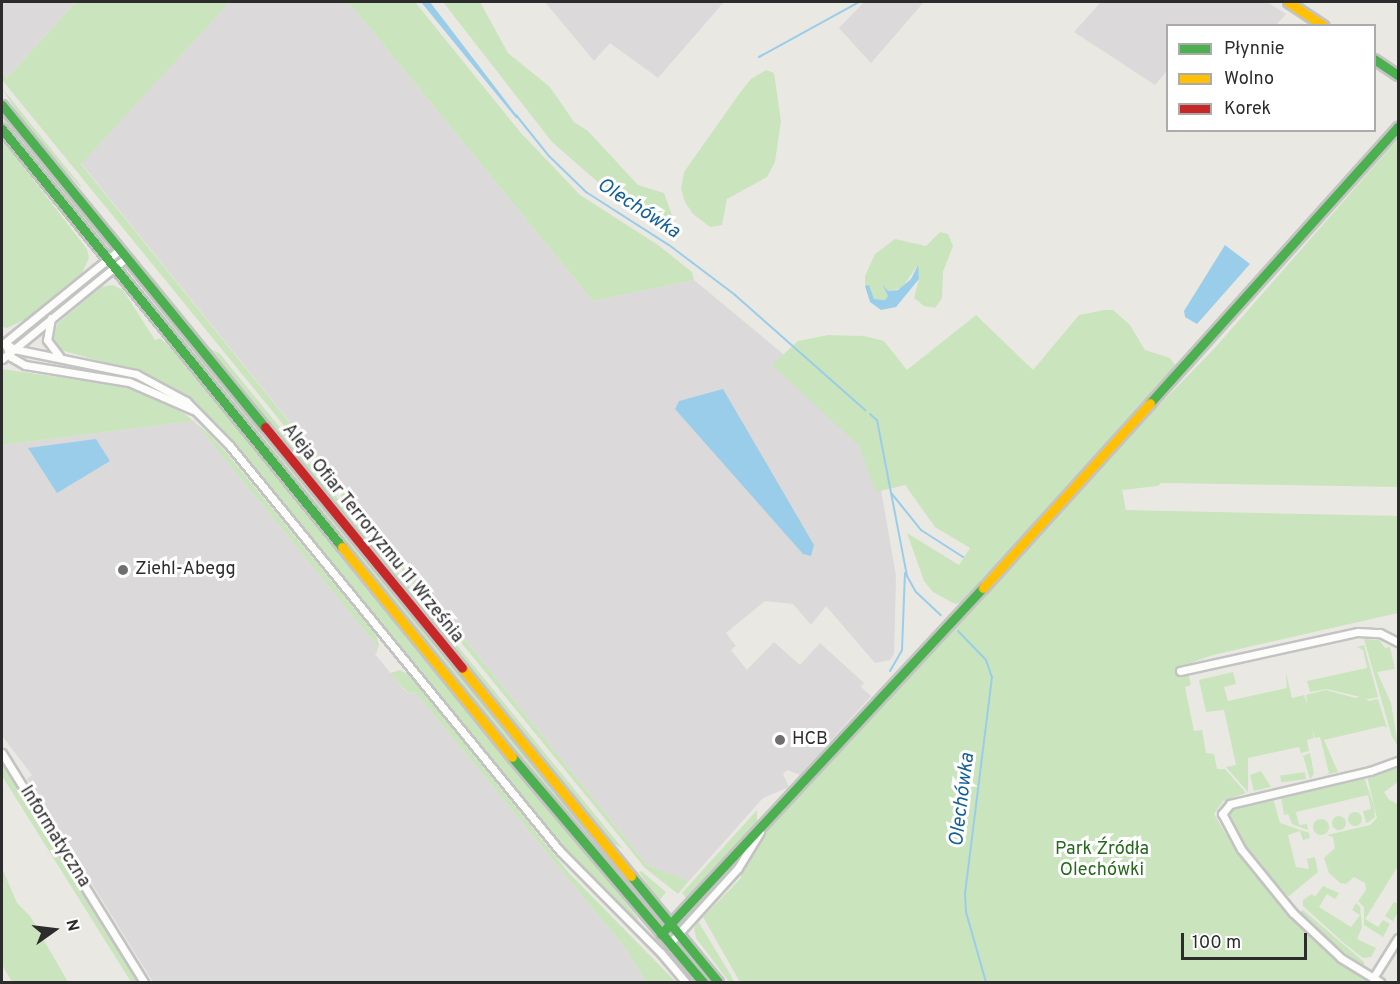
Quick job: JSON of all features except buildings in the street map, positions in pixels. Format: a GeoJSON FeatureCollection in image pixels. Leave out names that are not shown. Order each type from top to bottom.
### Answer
{"type":"FeatureCollection","features":[{"type":"Feature","properties":{"kind":"street"},"geometry":{"type":"LineString","coordinates":[[1288,2],[1321,24]]}},
{"type":"Feature","properties":{"kind":"street"},"geometry":{"type":"LineString","coordinates":[[1376,60],[1398,75]]}},
{"type":"Feature","properties":{"kind":"street","name":"Aleja Ofiar Terroryzmu 11 Września"},"geometry":{"type":"LineString","coordinates":[[2,105],[718,982]]}},
{"type":"Feature","properties":{"kind":"street"},"geometry":{"type":"LineString","coordinates":[[661,934],[761,830],[1398,127]]}},
{"type":"Feature","properties":{"kind":"street","name":"Aleja Ofiar Terroryzmu 11 Września"},"geometry":{"type":"LineString","coordinates":[[2,129],[661,934],[703,982]]}},
{"type":"Feature","properties":{"kind":"street"},"geometry":{"type":"LineString","coordinates":[[119,250],[3,344],[25,365],[143,386],[195,411]]}},
{"type":"Feature","properties":{"kind":"street"},"geometry":{"type":"LineString","coordinates":[[2,359],[126,258]]}},
{"type":"Feature","properties":{"kind":"street"},"geometry":{"type":"LineString","coordinates":[[52,318],[47,340],[61,358]]}},
{"type":"Feature","properties":{"kind":"street"},"geometry":{"type":"LineString","coordinates":[[11,351],[61,358],[136,374],[171,391],[195,411],[238,455],[560,851],[685,982]]}},
{"type":"Feature","properties":{"kind":"street"},"geometry":{"type":"LineString","coordinates":[[1180,671],[1358,632],[1380,633],[1398,642]]}},
{"type":"Feature","properties":{"kind":"street","name":"Informatyczna"},"geometry":{"type":"LineString","coordinates":[[2,753],[144,982]]}},
{"type":"Feature","properties":{"kind":"street"},"geometry":{"type":"LineString","coordinates":[[1398,761],[1370,771],[1230,804],[1222,814],[1241,849],[1293,913],[1341,958],[1376,980],[1398,938]]}},
{"type":"Feature","properties":{"kind":"street"},"geometry":{"type":"LineString","coordinates":[[670,944],[738,868],[761,830]]}},
{"type":"Feature","properties":{"kind":"shaded area"},"geometry":{"type":"Polygon","coordinates":[[[2,2],[76,2],[7,78],[2,71],[2,2]]]}},
{"type":"Feature","properties":{"kind":"shaded area"},"geometry":{"type":"Polygon","coordinates":[[[230,2],[339,2],[351,5],[593,301],[694,280],[870,426],[896,576],[894,654],[890,660],[875,663],[826,606],[811,625],[793,604],[765,601],[726,633],[736,646],[731,650],[747,670],[774,642],[800,665],[820,643],[864,683],[861,687],[871,696],[800,775],[787,770],[783,774],[789,787],[763,798],[689,881],[647,865],[81,163],[230,2]]]}},
{"type":"Feature","properties":{"kind":"shaded area"},"geometry":{"type":"Polygon","coordinates":[[[545,2],[724,2],[658,78],[610,43],[594,61],[545,2]]]}},
{"type":"Feature","properties":{"kind":"shaded area"},"geometry":{"type":"Polygon","coordinates":[[[864,2],[924,2],[871,63],[839,28],[864,2]]]}},
{"type":"Feature","properties":{"kind":"shaded area"},"geometry":{"type":"Polygon","coordinates":[[[1101,2],[1267,2],[1286,14],[1277,24],[1166,24],[1166,72],[1155,85],[1074,32],[1101,2]]]}},
{"type":"Feature","properties":{"kind":"shaded area"},"geometry":{"type":"Polygon","coordinates":[[[194,421],[378,647],[375,654],[406,692],[416,693],[626,949],[646,982],[153,982],[27,779],[32,775],[2,736],[2,445],[194,421]]]}},
{"type":"Feature","properties":{"kind":"green space"},"geometry":{"type":"Polygon","coordinates":[[[76,2],[230,2],[81,164],[647,865],[689,881],[678,894],[645,868],[2,80],[2,71],[7,78],[76,2]]]}},
{"type":"Feature","properties":{"kind":"green space"},"geometry":{"type":"Polygon","coordinates":[[[339,2],[415,2],[521,133],[580,195],[658,245],[692,272],[694,280],[593,301],[351,5],[339,2]]]}},
{"type":"Feature","properties":{"kind":"green space"},"geometry":{"type":"Polygon","coordinates":[[[443,2],[480,2],[508,53],[550,87],[574,122],[588,131],[638,185],[664,193],[675,224],[668,227],[631,211],[552,142],[443,2]]]}},
{"type":"Feature","properties":{"kind":"green space"},"geometry":{"type":"Polygon","coordinates":[[[766,70],[774,73],[781,121],[775,162],[767,177],[727,199],[722,225],[710,227],[693,214],[685,202],[681,189],[684,172],[751,79],[766,70]]]}},
{"type":"Feature","properties":{"kind":"green space"},"geometry":{"type":"Polygon","coordinates":[[[2,88],[81,186],[80,187],[23,123],[2,88]]]}},
{"type":"Feature","properties":{"kind":"green space"},"geometry":{"type":"Polygon","coordinates":[[[2,112],[100,233],[108,250],[2,122],[2,112]]]}},
{"type":"Feature","properties":{"kind":"green space"},"geometry":{"type":"Polygon","coordinates":[[[2,139],[87,249],[89,258],[82,273],[26,319],[7,328],[2,327],[2,139]]]}},
{"type":"Feature","properties":{"kind":"green space","name":"Park Źródła Olechówki"},"geometry":{"type":"Polygon","coordinates":[[[1398,139],[1398,487],[1161,483],[1158,486],[1122,490],[1126,510],[1398,516],[1398,613],[1213,655],[1179,667],[1181,675],[1189,676],[1191,685],[1185,687],[1194,731],[1202,730],[1206,753],[1214,754],[1217,769],[1225,769],[1246,793],[1223,801],[1214,814],[1224,831],[1255,875],[1303,930],[1371,982],[740,982],[703,917],[741,878],[741,870],[771,825],[1114,451],[1213,350],[1398,139]]]}},
{"type":"Feature","properties":{"kind":"green space"},"geometry":{"type":"Polygon","coordinates":[[[99,213],[140,262],[138,266],[110,231],[99,213]]]}},
{"type":"Feature","properties":{"kind":"green space"},"geometry":{"type":"Polygon","coordinates":[[[940,232],[948,234],[953,246],[943,272],[942,298],[935,308],[924,306],[914,298],[919,279],[917,266],[902,288],[888,291],[882,284],[888,296],[885,300],[874,299],[865,286],[865,276],[875,254],[895,239],[926,246],[940,232]]]}},
{"type":"Feature","properties":{"kind":"green space"},"geometry":{"type":"Polygon","coordinates":[[[104,267],[106,269],[31,327],[104,267]]]}},
{"type":"Feature","properties":{"kind":"green space"},"geometry":{"type":"Polygon","coordinates":[[[146,269],[211,349],[220,354],[623,849],[607,839],[143,271],[146,269]]]}},
{"type":"Feature","properties":{"kind":"green space"},"geometry":{"type":"Polygon","coordinates":[[[133,279],[226,389],[652,907],[564,811],[133,279]]]}},
{"type":"Feature","properties":{"kind":"green space"},"geometry":{"type":"Polygon","coordinates":[[[113,285],[123,290],[155,340],[160,338],[178,354],[638,918],[636,922],[568,853],[219,425],[188,399],[145,374],[57,349],[52,343],[57,324],[101,287],[113,285]]]}},
{"type":"Feature","properties":{"kind":"green space"},"geometry":{"type":"Polygon","coordinates":[[[1113,310],[1130,325],[1145,350],[1170,358],[1176,366],[963,602],[955,604],[933,592],[924,581],[907,533],[959,565],[970,548],[935,527],[905,485],[876,492],[859,446],[772,365],[798,341],[828,335],[864,336],[884,341],[907,370],[976,315],[1033,370],[1079,315],[1113,310]]]}},
{"type":"Feature","properties":{"kind":"green space"},"geometry":{"type":"Polygon","coordinates":[[[2,369],[120,386],[153,396],[193,421],[2,445],[2,369]]]}},
{"type":"Feature","properties":{"kind":"green space"},"geometry":{"type":"Polygon","coordinates":[[[195,423],[225,451],[376,635],[379,645],[375,654],[378,647],[195,423]]]}},
{"type":"Feature","properties":{"kind":"green space"},"geometry":{"type":"Polygon","coordinates":[[[1364,639],[1379,640],[1385,648],[1390,647],[1395,669],[1377,672],[1391,703],[1398,746],[1392,737],[1364,639]]]}},
{"type":"Feature","properties":{"kind":"green space"},"geometry":{"type":"Polygon","coordinates":[[[1364,645],[1378,697],[1369,699],[1327,689],[1310,692],[1307,681],[1367,668],[1363,650],[1357,647],[1364,645]]]}},
{"type":"Feature","properties":{"kind":"green space"},"geometry":{"type":"Polygon","coordinates":[[[400,670],[409,675],[569,873],[676,982],[646,982],[626,949],[416,693],[407,692],[390,673],[400,670]]]}},
{"type":"Feature","properties":{"kind":"green space"},"geometry":{"type":"Polygon","coordinates":[[[1233,672],[1236,684],[1224,687],[1228,701],[1287,688],[1286,673],[1292,698],[1304,695],[1307,704],[1306,695],[1326,690],[1355,698],[1363,696],[1369,701],[1378,699],[1387,728],[1384,726],[1324,740],[1338,772],[1325,775],[1329,773],[1320,737],[1315,738],[1312,728],[1314,738],[1307,740],[1309,751],[1301,753],[1299,747],[1248,758],[1248,792],[1226,767],[1236,765],[1224,710],[1206,712],[1199,680],[1233,672]]]}},
{"type":"Feature","properties":{"kind":"green space"},"geometry":{"type":"Polygon","coordinates":[[[1310,753],[1314,774],[1310,779],[1303,756],[1310,753]]]}},
{"type":"Feature","properties":{"kind":"green space"},"geometry":{"type":"Polygon","coordinates":[[[2,761],[139,982],[131,982],[2,776],[2,761]]]}},
{"type":"Feature","properties":{"kind":"green space"},"geometry":{"type":"Polygon","coordinates":[[[1398,766],[1398,782],[1384,792],[1389,800],[1398,804],[1398,866],[1365,919],[1378,927],[1383,920],[1390,924],[1383,937],[1364,925],[1364,907],[1358,901],[1366,890],[1365,883],[1354,877],[1346,884],[1340,883],[1329,873],[1324,858],[1335,848],[1333,837],[1327,835],[1370,825],[1377,818],[1367,776],[1398,766]]]}},
{"type":"Feature","properties":{"kind":"green space"},"geometry":{"type":"Polygon","coordinates":[[[1261,771],[1271,787],[1254,791],[1250,775],[1261,771]]]}},
{"type":"Feature","properties":{"kind":"green space"},"geometry":{"type":"Polygon","coordinates":[[[1305,772],[1306,779],[1281,782],[1280,775],[1305,772]]]}},
{"type":"Feature","properties":{"kind":"green space"},"geometry":{"type":"Polygon","coordinates":[[[1364,777],[1374,806],[1375,817],[1369,822],[1366,823],[1363,811],[1371,809],[1368,795],[1296,812],[1299,825],[1307,824],[1308,830],[1292,824],[1288,814],[1284,815],[1281,796],[1364,777]]]}},
{"type":"Feature","properties":{"kind":"green space"},"geometry":{"type":"Polygon","coordinates":[[[1273,798],[1280,823],[1309,833],[1310,838],[1303,840],[1300,831],[1288,835],[1296,867],[1309,869],[1307,859],[1315,857],[1318,872],[1289,896],[1278,890],[1228,820],[1232,807],[1273,798]]]}},
{"type":"Feature","properties":{"kind":"green space"},"geometry":{"type":"Polygon","coordinates":[[[757,810],[757,826],[687,899],[682,893],[757,810]]]}},
{"type":"Feature","properties":{"kind":"green space"},"geometry":{"type":"Polygon","coordinates":[[[1355,812],[1360,814],[1362,819],[1360,824],[1355,826],[1350,824],[1348,819],[1350,814],[1355,812]]]}},
{"type":"Feature","properties":{"kind":"green space"},"geometry":{"type":"Polygon","coordinates":[[[1339,816],[1344,818],[1346,823],[1344,828],[1339,830],[1334,828],[1332,823],[1334,818],[1339,816]]]}},
{"type":"Feature","properties":{"kind":"green space"},"geometry":{"type":"Polygon","coordinates":[[[1321,819],[1327,821],[1329,827],[1327,833],[1321,835],[1315,833],[1313,827],[1315,821],[1321,819]]]}},
{"type":"Feature","properties":{"kind":"green space"},"geometry":{"type":"Polygon","coordinates":[[[2,868],[17,903],[30,916],[68,982],[12,982],[2,965],[2,868]]]}},
{"type":"Feature","properties":{"kind":"green space"},"geometry":{"type":"Polygon","coordinates":[[[641,871],[666,892],[659,901],[639,872],[641,871]]]}},
{"type":"Feature","properties":{"kind":"green space"},"geometry":{"type":"Polygon","coordinates":[[[1323,886],[1339,893],[1335,899],[1327,894],[1319,907],[1351,927],[1360,915],[1352,910],[1356,903],[1360,907],[1362,927],[1357,939],[1376,948],[1371,957],[1363,958],[1303,906],[1303,900],[1312,894],[1315,897],[1323,886]]]}},
{"type":"Feature","properties":{"kind":"green space"},"geometry":{"type":"Polygon","coordinates":[[[1394,902],[1398,904],[1398,912],[1393,921],[1385,916],[1394,902]]]}},
{"type":"Feature","properties":{"kind":"green space"},"geometry":{"type":"Polygon","coordinates":[[[1303,910],[1364,962],[1364,967],[1321,935],[1299,913],[1303,910]]]}},
{"type":"Feature","properties":{"kind":"green space"},"geometry":{"type":"Polygon","coordinates":[[[698,921],[734,982],[729,982],[696,938],[694,929],[698,921]]]}},
{"type":"Feature","properties":{"kind":"water"},"geometry":{"type":"Polygon","coordinates":[[[421,2],[430,2],[518,117],[516,118],[421,2]]]}},
{"type":"Feature","properties":{"kind":"water"},"geometry":{"type":"Polygon","coordinates":[[[1225,245],[1250,264],[1197,324],[1185,317],[1184,311],[1225,245]]]}},
{"type":"Feature","properties":{"kind":"water"},"geometry":{"type":"Polygon","coordinates":[[[918,265],[919,279],[896,307],[881,310],[870,302],[865,286],[869,285],[874,299],[885,300],[888,296],[882,284],[888,291],[898,290],[911,279],[918,265]]]}},
{"type":"Feature","properties":{"kind":"water"},"geometry":{"type":"Polygon","coordinates":[[[723,389],[814,545],[811,556],[803,554],[675,409],[679,401],[723,389]]]}},
{"type":"Feature","properties":{"kind":"water"},"geometry":{"type":"Polygon","coordinates":[[[96,439],[110,461],[57,493],[28,448],[96,439]]]}},
{"type":"Feature","properties":{"kind":"waterway"},"geometry":{"type":"LineString","coordinates":[[759,57],[859,2]]}},
{"type":"Feature","properties":{"kind":"waterway","name":"Olechówka"},"geometry":{"type":"LineString","coordinates":[[516,115],[549,156],[586,192],[669,245],[735,295],[865,410]]}},
{"type":"Feature","properties":{"kind":"waterway","name":"Olechówka"},"geometry":{"type":"LineString","coordinates":[[870,414],[877,420],[907,576],[916,592],[941,615]]}},
{"type":"Feature","properties":{"kind":"waterway"},"geometry":{"type":"LineString","coordinates":[[892,494],[921,530],[963,557]]}},
{"type":"Feature","properties":{"kind":"waterway"},"geometry":{"type":"LineString","coordinates":[[890,671],[902,650],[905,573]]}},
{"type":"Feature","properties":{"kind":"waterway","name":"Olechówka"},"geometry":{"type":"LineString","coordinates":[[958,631],[986,660],[992,677],[965,893],[966,912],[986,982]]}},
{"type":"Feature","properties":{"kind":"traffic: fast"},"geometry":{"type":"LineString","coordinates":[[1376,60],[1398,75]]}},
{"type":"Feature","properties":{"kind":"traffic: fast"},"geometry":{"type":"LineString","coordinates":[[2,105],[265,427]]}},
{"type":"Feature","properties":{"kind":"traffic: fast"},"geometry":{"type":"LineString","coordinates":[[1150,403],[1398,127]]}},
{"type":"Feature","properties":{"kind":"traffic: fast"},"geometry":{"type":"LineString","coordinates":[[2,129],[342,547]]}},
{"type":"Feature","properties":{"kind":"traffic: fast"},"geometry":{"type":"LineString","coordinates":[[661,934],[983,588]]}},
{"type":"Feature","properties":{"kind":"traffic: fast"},"geometry":{"type":"LineString","coordinates":[[512,757],[703,982]]}},
{"type":"Feature","properties":{"kind":"traffic: fast"},"geometry":{"type":"LineString","coordinates":[[631,876],[718,982]]}},
{"type":"Feature","properties":{"kind":"traffic: slow"},"geometry":{"type":"LineString","coordinates":[[1288,2],[1321,24]]}},
{"type":"Feature","properties":{"kind":"traffic: slow"},"geometry":{"type":"LineString","coordinates":[[983,588],[1150,403]]}},
{"type":"Feature","properties":{"kind":"traffic: slow"},"geometry":{"type":"LineString","coordinates":[[342,547],[512,757]]}},
{"type":"Feature","properties":{"kind":"traffic: slow"},"geometry":{"type":"LineString","coordinates":[[462,668],[631,876]]}},
{"type":"Feature","properties":{"kind":"traffic: jam"},"geometry":{"type":"LineString","coordinates":[[265,427],[462,668]]}},
{"type":"Feature","properties":{"kind":"place","name":"Ziehl-Abegg"},"geometry":{"type":"Point","coordinates":[123,570]}},
{"type":"Feature","properties":{"kind":"place","name":"HCB"},"geometry":{"type":"Point","coordinates":[780,740]}}]}
